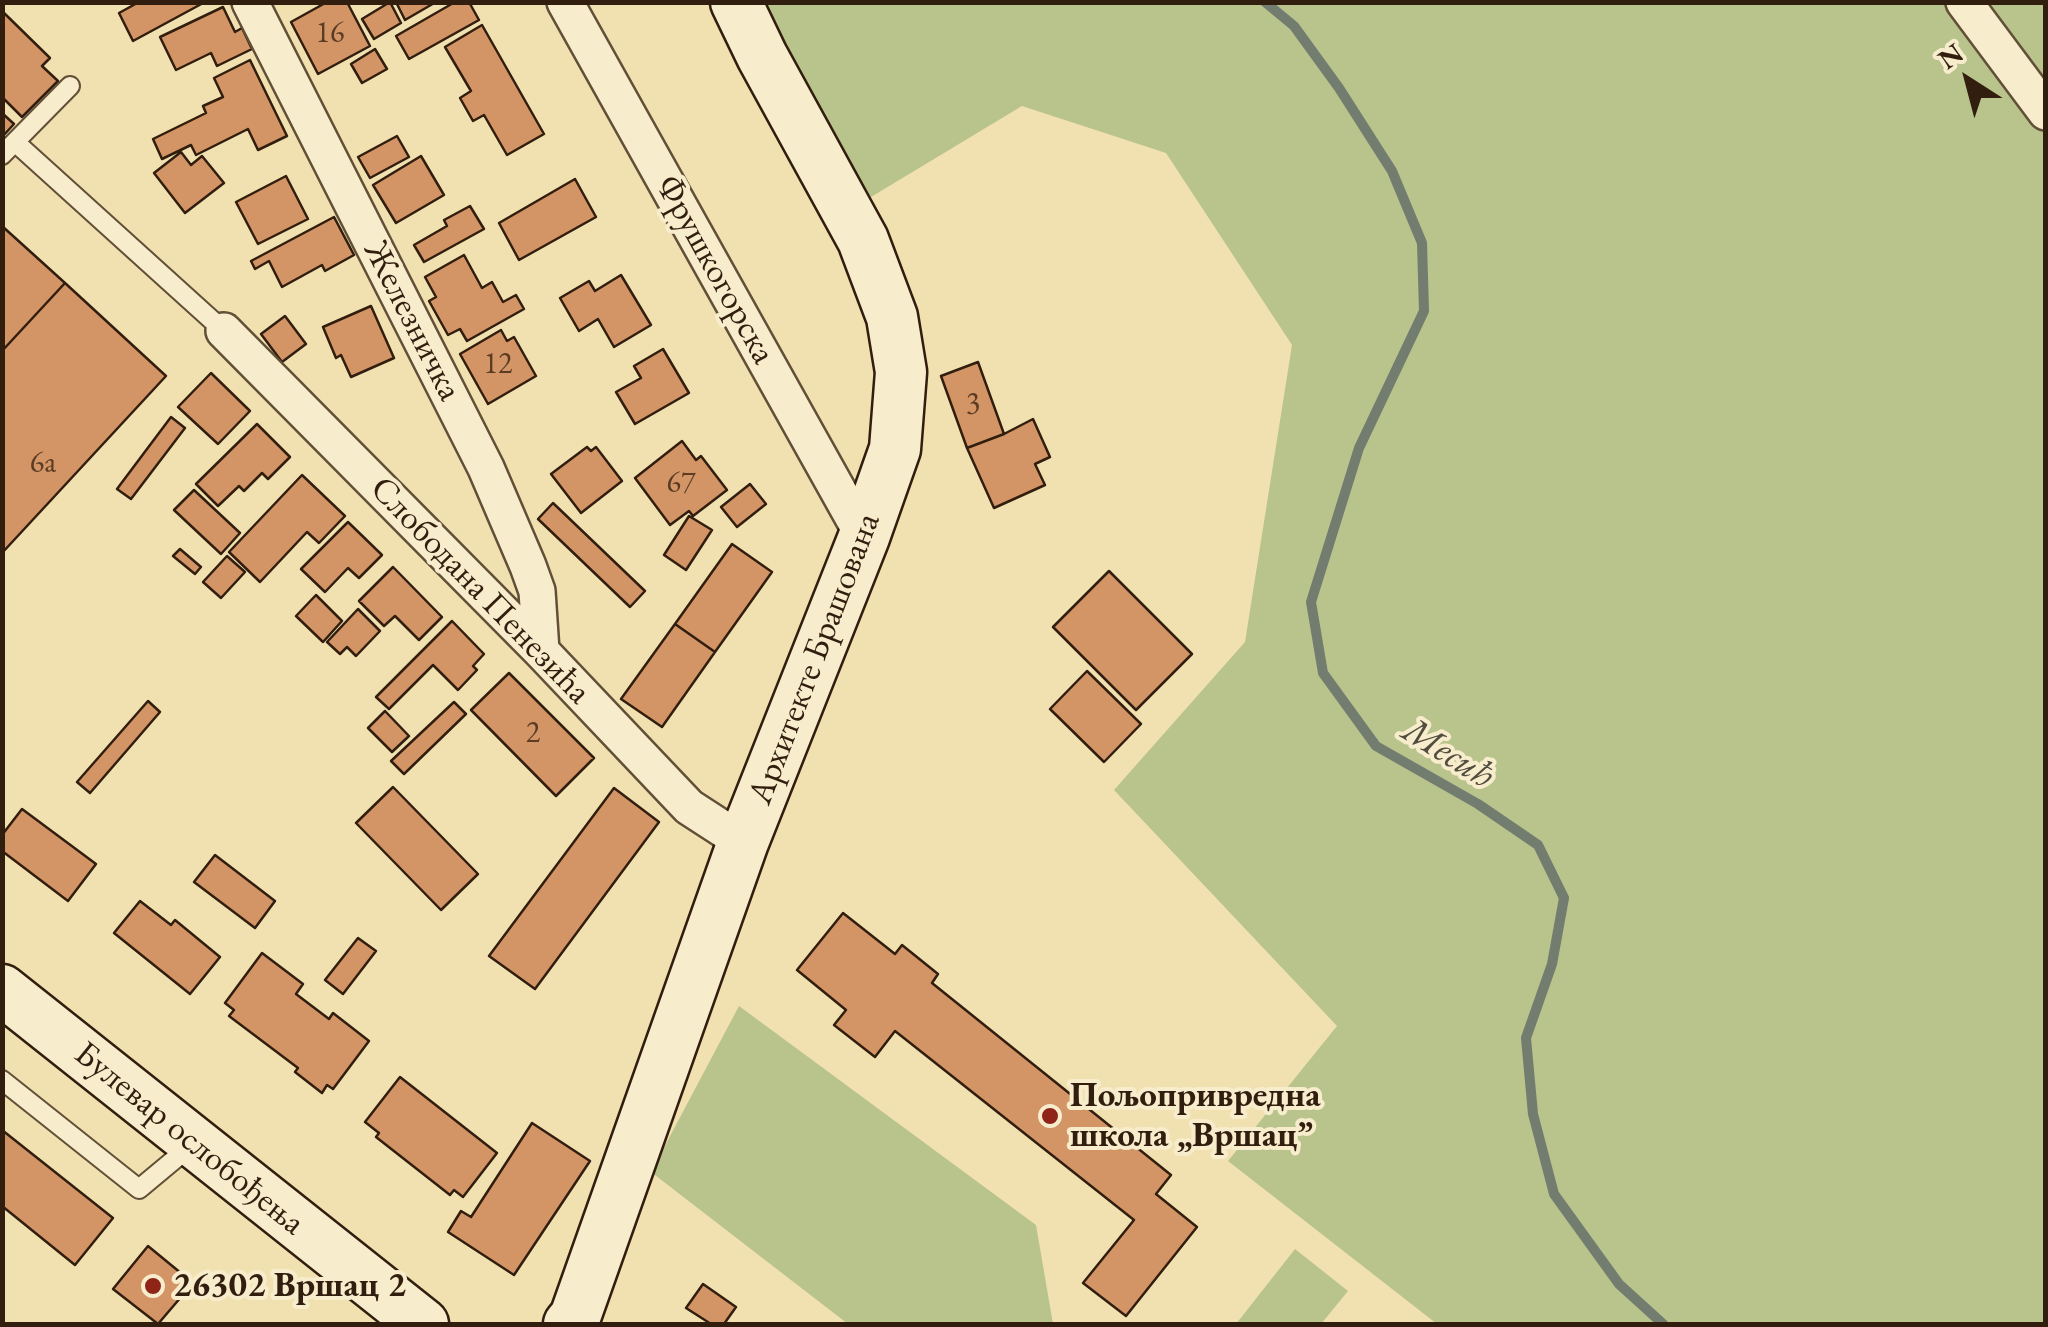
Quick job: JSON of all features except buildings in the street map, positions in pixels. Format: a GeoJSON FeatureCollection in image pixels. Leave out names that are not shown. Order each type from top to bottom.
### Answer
{"type":"FeatureCollection","features":[{"type":"Feature","properties":{"kind":"street","name":"Железничка"},"geometry":{"type":"LineString","coordinates":[[250,2],[486,468],[536,591],[541,651]]}},
{"type":"Feature","properties":{"kind":"street","name":"Фрушкогорска"},"geometry":{"type":"LineString","coordinates":[[565,2],[864,538]]}},
{"type":"Feature","properties":{"kind":"street","name":"Архитекте Брашована"},"geometry":{"type":"LineString","coordinates":[[570,1324],[743,842],[864,538],[894,448],[900,372],[892,317],[863,240],[736,2]]}},
{"type":"Feature","properties":{"kind":"street"},"geometry":{"type":"LineString","coordinates":[[1964,2],[2046,112]]}},
{"type":"Feature","properties":{"kind":"street","name":"Слободана Пенезића"},"geometry":{"type":"LineString","coordinates":[[224,331],[541,651],[689,807],[743,842]]}},
{"type":"Feature","properties":{"kind":"street","name":"Булевар ослобођења"},"geometry":{"type":"LineString","coordinates":[[2,990],[423,1324]]}},
{"type":"Feature","properties":{"kind":"lane"},"geometry":{"type":"LineString","coordinates":[[70,86],[8,148],[224,331]]}},
{"type":"Feature","properties":{"kind":"lane"},"geometry":{"type":"LineString","coordinates":[[2,1080],[139,1189],[193,1143]]}},
{"type":"Feature","properties":{"kind":"green space"},"geometry":{"type":"Polygon","coordinates":[[[754,3],[2045,3],[2045,1324],[1437,1324],[1228,1161],[1337,1026],[1114,790],[1245,642],[1292,345],[1166,153],[1022,106],[871,197],[754,3]]]}},
{"type":"Feature","properties":{"kind":"green space"},"geometry":{"type":"Polygon","coordinates":[[[739,1006],[1036,1225],[1053,1324],[848,1324],[651,1172],[739,1006]]]}},
{"type":"Feature","properties":{"kind":"green space"},"geometry":{"type":"Polygon","coordinates":[[[1295,1249],[1348,1291],[1321,1324],[1236,1324],[1295,1249]]]}},
{"type":"Feature","properties":{"kind":"waterway","name":"Месић"},"geometry":{"type":"LineString","coordinates":[[1265,2],[1294,26],[1339,88],[1392,171],[1422,243],[1424,311],[1359,448],[1311,602],[1323,673],[1376,746],[1478,804],[1538,845],[1564,898],[1552,964],[1526,1038],[1533,1114],[1554,1194],[1619,1284],[1663,1324]]}},
{"type":"Feature","properties":{"kind":"place","name":"Пољопривредна школа „Вршац”"},"geometry":{"type":"Point","coordinates":[1050,1116]}},
{"type":"Feature","properties":{"kind":"place","name":"26302 Вршац 2"},"geometry":{"type":"Point","coordinates":[153,1286]}}]}
